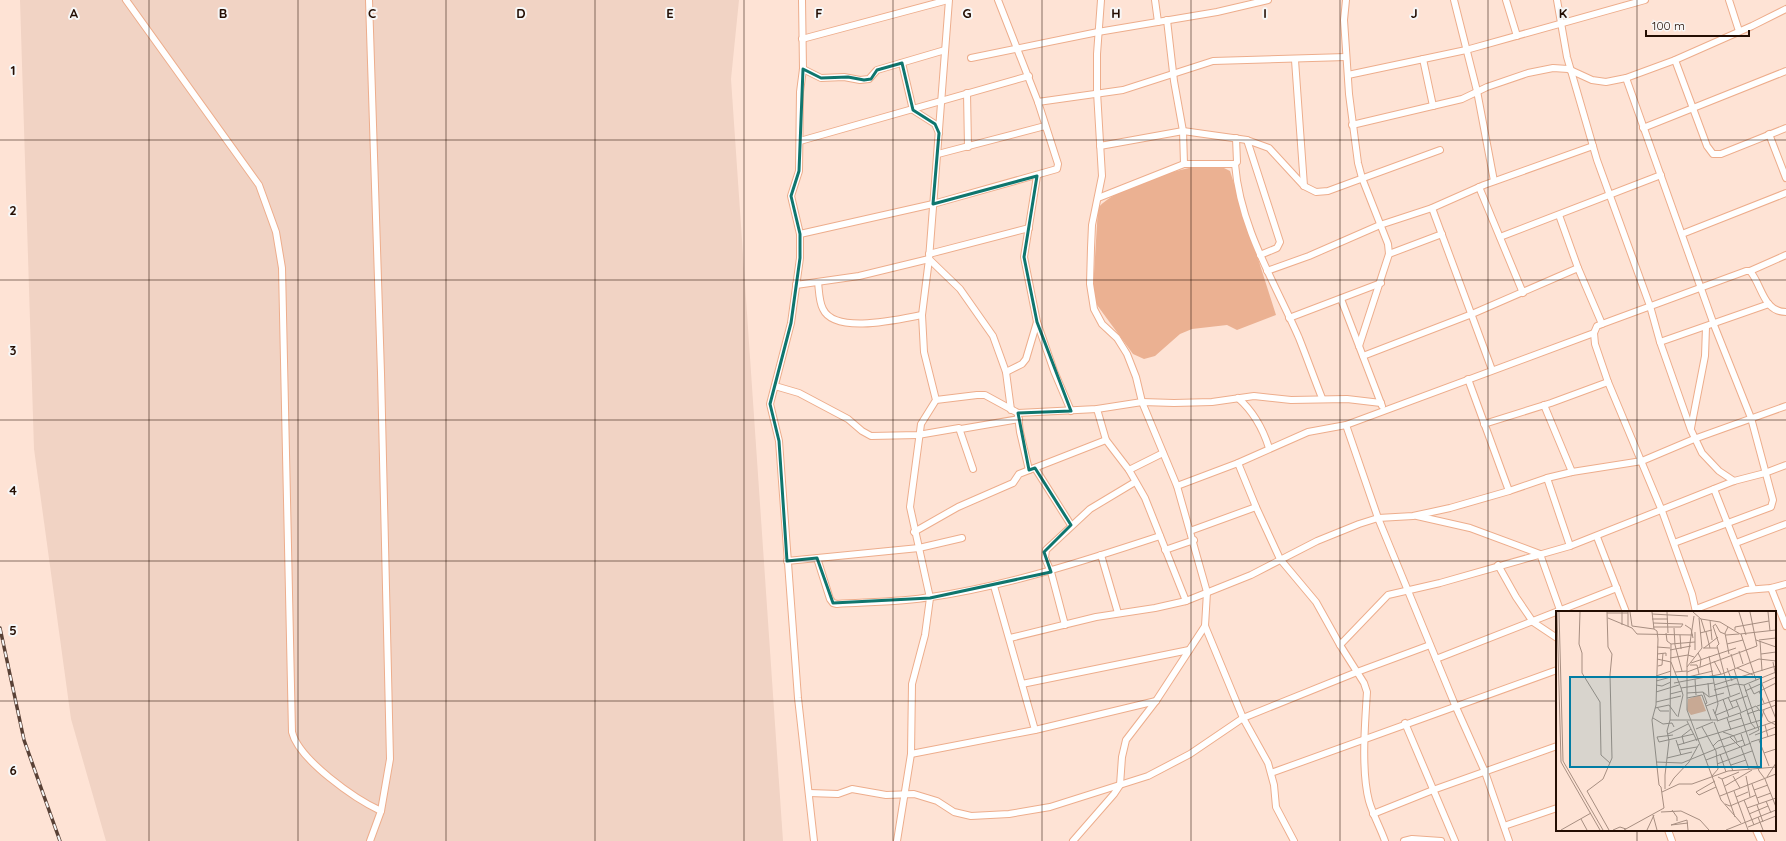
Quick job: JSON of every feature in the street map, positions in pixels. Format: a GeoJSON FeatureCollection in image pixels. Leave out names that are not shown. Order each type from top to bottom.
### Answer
{"type":"FeatureCollection","features":[{"type":"Feature","properties":{"kind":"street"},"geometry":{"type":"LineString","coordinates":[[126,0],[258,185],[276,232],[282,268],[292,732],[294,742],[325,774],[354,797],[382,811]]}},
{"type":"Feature","properties":{"kind":"street"},"geometry":{"type":"LineString","coordinates":[[369,0],[381,373],[390,759],[382,811],[370,841]]}},
{"type":"Feature","properties":{"kind":"street"},"geometry":{"type":"LineString","coordinates":[[802,0],[803,69],[800,92],[799,171],[791,196],[800,234],[800,258],[791,323],[776,386],[770,404],[779,441],[798,698],[814,841]]}},
{"type":"Feature","properties":{"kind":"street"},"geometry":{"type":"LineString","coordinates":[[802,39],[948,0],[938,154],[922,316],[924,352],[936,400],[921,424],[918,435],[914,488],[910,507],[914,532],[930,598],[925,635],[912,684],[911,754],[897,841]]}},
{"type":"Feature","properties":{"kind":"street"},"geometry":{"type":"LineString","coordinates":[[800,234],[933,204],[1037,176],[1057,169],[1058,164],[1029,76],[998,0]]}},
{"type":"Feature","properties":{"kind":"street"},"geometry":{"type":"LineString","coordinates":[[1101,0],[1098,32],[1097,92],[1102,176],[1092,225],[1090,284],[1094,309],[1102,324],[1117,338],[1127,354],[1136,377],[1142,402],[1177,486],[1194,540],[1207,592],[1205,626],[1242,718],[1257,742],[1271,773],[1274,785],[1276,807],[1294,841]]}},
{"type":"Feature","properties":{"kind":"street"},"geometry":{"type":"LineString","coordinates":[[1155,0],[1158,22]]}},
{"type":"Feature","properties":{"kind":"street"},"geometry":{"type":"LineString","coordinates":[[971,58],[1268,0]]}},
{"type":"Feature","properties":{"kind":"street"},"geometry":{"type":"LineString","coordinates":[[1346,0],[1346,57],[1352,125],[1362,178],[1388,244],[1389,254],[1381,283],[1359,346]]}},
{"type":"Feature","properties":{"kind":"street"},"geometry":{"type":"LineString","coordinates":[[1454,0],[1477,91],[1494,181]]}},
{"type":"Feature","properties":{"kind":"street"},"geometry":{"type":"LineString","coordinates":[[1506,0],[1518,36]]}},
{"type":"Feature","properties":{"kind":"street"},"geometry":{"type":"LineString","coordinates":[[1557,0],[1563,24],[1567,57],[1593,146],[1650,306],[1660,342],[1694,439],[1702,453],[1714,466],[1734,481]]}},
{"type":"Feature","properties":{"kind":"street"},"geometry":{"type":"LineString","coordinates":[[1348,75],[1466,50],[1563,24],[1630,2],[1645,0]]}},
{"type":"Feature","properties":{"kind":"street"},"geometry":{"type":"LineString","coordinates":[[1729,0],[1739,31]]}},
{"type":"Feature","properties":{"kind":"street"},"geometry":{"type":"LineString","coordinates":[[1352,125],[1462,98],[1477,91],[1528,73],[1553,68],[1568,68],[1592,80],[1606,82],[1626,78],[1675,60],[1786,9]]}},
{"type":"Feature","properties":{"kind":"street"},"geometry":{"type":"LineString","coordinates":[[1167,20],[1183,131],[1184,164]]}},
{"type":"Feature","properties":{"kind":"street"},"geometry":{"type":"LineString","coordinates":[[803,69],[821,78],[844,77],[864,80],[869,79],[877,70],[945,50]]}},
{"type":"Feature","properties":{"kind":"street"},"geometry":{"type":"LineString","coordinates":[[1038,102],[1097,92],[1123,90],[1174,75],[1213,61],[1295,60],[1346,57]]}},
{"type":"Feature","properties":{"kind":"street"},"geometry":{"type":"LineString","coordinates":[[1423,59],[1433,106]]}},
{"type":"Feature","properties":{"kind":"street"},"geometry":{"type":"LineString","coordinates":[[1295,60],[1304,186]]}},
{"type":"Feature","properties":{"kind":"street"},"geometry":{"type":"LineString","coordinates":[[1675,60],[1707,146],[1713,154],[1721,154],[1786,128]]}},
{"type":"Feature","properties":{"kind":"street"},"geometry":{"type":"LineString","coordinates":[[902,63],[913,110],[935,124],[939,132]]}},
{"type":"Feature","properties":{"kind":"street"},"geometry":{"type":"LineString","coordinates":[[1643,128],[1786,70]]}},
{"type":"Feature","properties":{"kind":"street"},"geometry":{"type":"LineString","coordinates":[[800,141],[1029,76]]}},
{"type":"Feature","properties":{"kind":"street"},"geometry":{"type":"LineString","coordinates":[[1626,78],[1714,325],[1751,418],[1773,500],[1771,507],[1674,544]]}},
{"type":"Feature","properties":{"kind":"street"},"geometry":{"type":"LineString","coordinates":[[967,93],[968,147]]}},
{"type":"Feature","properties":{"kind":"street"},"geometry":{"type":"LineString","coordinates":[[938,154],[1045,126]]}},
{"type":"Feature","properties":{"kind":"street"},"geometry":{"type":"LineString","coordinates":[[1100,146],[1183,131],[1247,140],[1269,148],[1304,186],[1316,192],[1322,192],[1440,150]]}},
{"type":"Feature","properties":{"kind":"street"},"geometry":{"type":"LineString","coordinates":[[1769,134],[1786,178]]}},
{"type":"Feature","properties":{"kind":"street"},"geometry":{"type":"LineString","coordinates":[[1236,138],[1237,162],[1235,164],[1237,186],[1260,255],[1289,318],[1322,398]]}},
{"type":"Feature","properties":{"kind":"street"},"geometry":{"type":"LineString","coordinates":[[1247,140],[1280,242],[1277,248],[1260,255]]}},
{"type":"Feature","properties":{"kind":"street"},"geometry":{"type":"LineString","coordinates":[[1267,271],[1309,256],[1380,225],[1432,208],[1494,181],[1593,146]]}},
{"type":"Feature","properties":{"kind":"street"},"geometry":{"type":"LineString","coordinates":[[1098,198],[1184,164],[1235,164]]}},
{"type":"Feature","properties":{"kind":"street"},"geometry":{"type":"LineString","coordinates":[[1500,237],[1661,175]]}},
{"type":"Feature","properties":{"kind":"street"},"geometry":{"type":"LineString","coordinates":[[1037,176],[1030,228],[1025,244],[1024,258],[1037,322],[1054,371],[1071,411]]}},
{"type":"Feature","properties":{"kind":"street"},"geometry":{"type":"LineString","coordinates":[[1479,187],[1523,292]]}},
{"type":"Feature","properties":{"kind":"street"},"geometry":{"type":"LineString","coordinates":[[1682,234],[1786,193]]}},
{"type":"Feature","properties":{"kind":"street"},"geometry":{"type":"LineString","coordinates":[[1432,208],[1492,370]]}},
{"type":"Feature","properties":{"kind":"street"},"geometry":{"type":"LineString","coordinates":[[1559,215],[1578,268],[1602,324]]}},
{"type":"Feature","properties":{"kind":"street"},"geometry":{"type":"LineString","coordinates":[[796,285],[859,276],[1030,228]]}},
{"type":"Feature","properties":{"kind":"street"},"geometry":{"type":"LineString","coordinates":[[1389,254],[1442,234]]}},
{"type":"Feature","properties":{"kind":"street"},"geometry":{"type":"LineString","coordinates":[[1786,255],[1750,271],[1597,326],[1594,333],[1595,344],[1608,382],[1662,511],[1696,611],[1753,588],[1771,588],[1786,584]]}},
{"type":"Feature","properties":{"kind":"street"},"geometry":{"type":"LineString","coordinates":[[929,256],[960,288],[993,336],[1006,372],[1011,410]]}},
{"type":"Feature","properties":{"kind":"street"},"geometry":{"type":"LineString","coordinates":[[1363,356],[1472,314],[1578,268]]}},
{"type":"Feature","properties":{"kind":"street"},"geometry":{"type":"LineString","coordinates":[[1750,271],[1772,308],[1786,312]]}},
{"type":"Feature","properties":{"kind":"street"},"geometry":{"type":"LineString","coordinates":[[818,282],[823,309],[828,316],[839,321],[867,325],[922,316]]}},
{"type":"Feature","properties":{"kind":"street"},"geometry":{"type":"LineString","coordinates":[[1289,318],[1381,283]]}},
{"type":"Feature","properties":{"kind":"street"},"geometry":{"type":"LineString","coordinates":[[1342,299],[1384,410]]}},
{"type":"Feature","properties":{"kind":"street"},"geometry":{"type":"LineString","coordinates":[[1660,342],[1714,325],[1769,304]]}},
{"type":"Feature","properties":{"kind":"street"},"geometry":{"type":"LineString","coordinates":[[1006,372],[1022,364],[1026,359],[1037,322]]}},
{"type":"Feature","properties":{"kind":"street"},"geometry":{"type":"LineString","coordinates":[[1691,430],[1705,356],[1706,327]]}},
{"type":"Feature","properties":{"kind":"street"},"geometry":{"type":"LineString","coordinates":[[1177,486],[1238,463],[1308,432],[1346,425],[1594,333]]}},
{"type":"Feature","properties":{"kind":"street"},"geometry":{"type":"LineString","coordinates":[[1468,379],[1509,491]]}},
{"type":"Feature","properties":{"kind":"street"},"geometry":{"type":"LineString","coordinates":[[1484,424],[1544,405],[1608,382]]}},
{"type":"Feature","properties":{"kind":"street"},"geometry":{"type":"LineString","coordinates":[[776,386],[800,393],[848,419],[862,431],[871,436],[918,435],[956,427],[961,430],[973,469]]}},
{"type":"Feature","properties":{"kind":"street"},"geometry":{"type":"LineString","coordinates":[[936,400],[976,394],[985,395],[1011,410],[1018,416],[1032,469],[1071,525]]}},
{"type":"Feature","properties":{"kind":"street"},"geometry":{"type":"LineString","coordinates":[[961,430],[1018,416],[1097,409],[1142,402],[1212,402],[1254,396],[1291,400],[1322,398],[1347,399],[1381,403]]}},
{"type":"Feature","properties":{"kind":"street"},"geometry":{"type":"LineString","coordinates":[[1238,398],[1256,418],[1263,430],[1269,448]]}},
{"type":"Feature","properties":{"kind":"street"},"geometry":{"type":"LineString","coordinates":[[1544,405],[1572,472]]}},
{"type":"Feature","properties":{"kind":"street"},"geometry":{"type":"LineString","coordinates":[[1010,638],[1118,613],[1155,608],[1186,601],[1251,574],[1317,541],[1378,518],[1412,516],[1450,508],[1547,478],[1572,472],[1642,461],[1694,439],[1786,406]]}},
{"type":"Feature","properties":{"kind":"street"},"geometry":{"type":"LineString","coordinates":[[1097,409],[1106,440],[1129,470],[1145,498],[1186,601]]}},
{"type":"Feature","properties":{"kind":"street"},"geometry":{"type":"LineString","coordinates":[[1346,425],[1378,518],[1455,705],[1485,772],[1509,841]]}},
{"type":"Feature","properties":{"kind":"street"},"geometry":{"type":"LineString","coordinates":[[914,532],[958,507],[1013,482],[1019,474],[1106,440]]}},
{"type":"Feature","properties":{"kind":"street"},"geometry":{"type":"LineString","coordinates":[[1129,470],[1163,453]]}},
{"type":"Feature","properties":{"kind":"street"},"geometry":{"type":"LineString","coordinates":[[1238,463],[1280,559],[1316,602],[1340,645],[1364,683],[1367,692],[1366,780],[1373,814],[1385,841]]}},
{"type":"Feature","properties":{"kind":"street"},"geometry":{"type":"LineString","coordinates":[[1340,645],[1388,595],[1408,591],[1570,546],[1597,537],[1734,481],[1765,473],[1786,465]]}},
{"type":"Feature","properties":{"kind":"street"},"geometry":{"type":"LineString","coordinates":[[1547,478],[1570,546]]}},
{"type":"Feature","properties":{"kind":"street"},"geometry":{"type":"LineString","coordinates":[[1065,625],[1051,572],[1045,558],[1046,550],[1090,508],[1135,482]]}},
{"type":"Feature","properties":{"kind":"street"},"geometry":{"type":"LineString","coordinates":[[1714,489],[1753,588]]}},
{"type":"Feature","properties":{"kind":"street"},"geometry":{"type":"LineString","coordinates":[[1190,531],[1256,507]]}},
{"type":"Feature","properties":{"kind":"street"},"geometry":{"type":"LineString","coordinates":[[1412,516],[1470,528],[1540,554],[1560,610],[1617,588]]}},
{"type":"Feature","properties":{"kind":"street"},"geometry":{"type":"LineString","coordinates":[[1736,543],[1786,524]]}},
{"type":"Feature","properties":{"kind":"street"},"geometry":{"type":"LineString","coordinates":[[817,558],[833,604],[930,598],[994,586],[1051,572],[1160,536]]}},
{"type":"Feature","properties":{"kind":"street"},"geometry":{"type":"LineString","coordinates":[[1597,537],[1626,611]]}},
{"type":"Feature","properties":{"kind":"street"},"geometry":{"type":"LineString","coordinates":[[787,561],[919,548],[962,538]]}},
{"type":"Feature","properties":{"kind":"street"},"geometry":{"type":"LineString","coordinates":[[1165,550],[1194,540]]}},
{"type":"Feature","properties":{"kind":"street"},"geometry":{"type":"LineString","coordinates":[[1101,555],[1118,613]]}},
{"type":"Feature","properties":{"kind":"street"},"geometry":{"type":"LineString","coordinates":[[1498,565],[1516,597],[1533,622],[1556,637]]}},
{"type":"Feature","properties":{"kind":"street"},"geometry":{"type":"LineString","coordinates":[[994,586],[1035,730]]}},
{"type":"Feature","properties":{"kind":"street"},"geometry":{"type":"LineString","coordinates":[[1771,588],[1786,626]]}},
{"type":"Feature","properties":{"kind":"street"},"geometry":{"type":"LineString","coordinates":[[1436,659],[1556,612]]}},
{"type":"Feature","properties":{"kind":"street"},"geometry":{"type":"LineString","coordinates":[[1073,841],[1120,785],[1122,757],[1126,740],[1156,701],[1205,626]]}},
{"type":"Feature","properties":{"kind":"street"},"geometry":{"type":"LineString","coordinates":[[809,793],[838,794],[852,789],[886,794],[914,794],[937,801],[954,812],[971,816],[984,816],[1050,807],[1148,776],[1172,765],[1190,754],[1242,718],[1357,672],[1430,645]]}},
{"type":"Feature","properties":{"kind":"street"},"geometry":{"type":"LineString","coordinates":[[1022,684],[1190,650]]}},
{"type":"Feature","properties":{"kind":"street"},"geometry":{"type":"LineString","coordinates":[[1271,773],[1405,723],[1556,670]]}},
{"type":"Feature","properties":{"kind":"street"},"geometry":{"type":"LineString","coordinates":[[911,754],[1035,730],[1156,701]]}},
{"type":"Feature","properties":{"kind":"street"},"geometry":{"type":"LineString","coordinates":[[1405,723],[1455,841]]}},
{"type":"Feature","properties":{"kind":"street"},"geometry":{"type":"LineString","coordinates":[[1373,814],[1433,790],[1556,746]]}},
{"type":"Feature","properties":{"kind":"street"},"geometry":{"type":"LineString","coordinates":[[1504,826],[1556,808]]}},
{"type":"Feature","properties":{"kind":"street"},"geometry":{"type":"LineString","coordinates":[[1668,831],[1672,841]]}},
{"type":"Feature","properties":{"kind":"street"},"geometry":{"type":"LineString","coordinates":[[1756,831],[1761,841]]}},
{"type":"Feature","properties":{"kind":"street"},"geometry":{"type":"LineString","coordinates":[[1404,841],[1412,839],[1441,841]]}},
{"type":"Feature","properties":{"kind":"highlighted area"},"geometry":{"type":"Polygon","coordinates":[[[902,63],[913,110],[935,124],[939,133],[933,204],[1037,176],[1024,257],[1037,322],[1071,411],[1018,413],[1029,470],[1035,468],[1071,525],[1044,552],[1051,572],[930,598],[833,603],[817,558],[787,561],[779,441],[770,404],[791,323],[800,258],[800,234],[791,196],[799,171],[803,69],[821,78],[848,77],[864,80],[871,79],[877,70],[902,63]]]}},
{"type":"Feature","properties":{"kind":"shaded area"},"geometry":{"type":"Polygon","coordinates":[[[20,0],[739,0],[731,79],[783,841],[106,841],[71,719],[34,449],[20,0]]]}},
{"type":"Feature","properties":{"kind":"shaded area"},"geometry":{"type":"Polygon","coordinates":[[[1204,165],[1222,167],[1230,171],[1276,315],[1237,330],[1227,325],[1192,329],[1180,334],[1155,356],[1144,359],[1133,354],[1097,305],[1093,290],[1098,208],[1107,200],[1132,186],[1179,170],[1204,165]]]}},
{"type":"Feature","properties":{"kind":"railway"},"geometry":{"type":"LineString","coordinates":[[0,628],[24,740],[60,841]]}}]}
